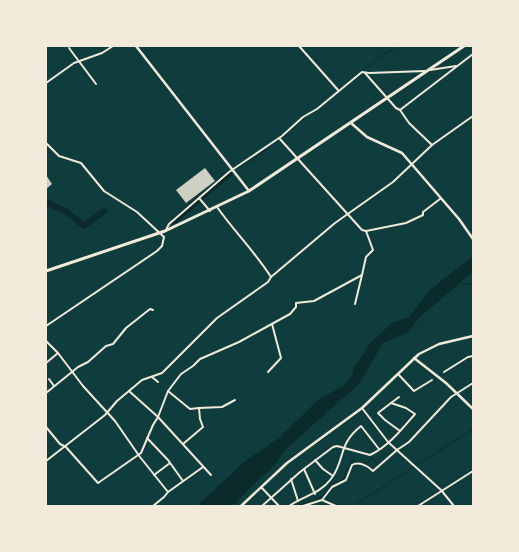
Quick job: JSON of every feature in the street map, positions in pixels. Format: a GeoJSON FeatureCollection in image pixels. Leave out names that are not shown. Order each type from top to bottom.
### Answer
{"type":"FeatureCollection","features":[{"type":"Feature","properties":{"kind":"highway"},"geometry":{"type":"LineString","coordinates":[[46,271],[158,232],[165,231],[217,208],[249,191],[464,46]]}},
{"type":"Feature","properties":{"kind":"main road"},"geometry":{"type":"LineString","coordinates":[[136,46],[249,191]]}},
{"type":"Feature","properties":{"kind":"main road"},"geometry":{"type":"LineString","coordinates":[[351,123],[367,136],[402,153],[412,163],[473,239]]}},
{"type":"Feature","properties":{"kind":"main road"},"geometry":{"type":"LineString","coordinates":[[241,506],[287,463],[362,408],[414,358],[434,346],[473,336]]}},
{"type":"Feature","properties":{"kind":"main road"},"geometry":{"type":"LineString","coordinates":[[414,358],[457,393],[473,409]]}},
{"type":"Feature","properties":{"kind":"street"},"geometry":{"type":"LineString","coordinates":[[46,83],[66,67],[102,53],[113,46]]}},
{"type":"Feature","properties":{"kind":"street"},"geometry":{"type":"LineString","coordinates":[[299,46],[338,90]]}},
{"type":"Feature","properties":{"kind":"street"},"geometry":{"type":"LineString","coordinates":[[69,48],[96,84]]}},
{"type":"Feature","properties":{"kind":"street"},"geometry":{"type":"LineString","coordinates":[[400,110],[473,54]]}},
{"type":"Feature","properties":{"kind":"street"},"geometry":{"type":"LineString","coordinates":[[165,231],[169,224],[200,199],[233,169],[280,139],[303,117],[362,72],[427,71],[456,66]]}},
{"type":"Feature","properties":{"kind":"street"},"geometry":{"type":"LineString","coordinates":[[365,73],[386,98],[400,110],[409,123],[432,145]]}},
{"type":"Feature","properties":{"kind":"street"},"geometry":{"type":"LineString","coordinates":[[46,461],[107,412],[129,391],[146,378],[162,373],[216,318],[268,282],[270,277],[346,215],[393,182],[432,145],[473,116]]}},
{"type":"Feature","properties":{"kind":"street"},"geometry":{"type":"LineString","coordinates":[[280,139],[358,228],[366,231],[406,223],[422,216],[423,212],[440,199]]}},
{"type":"Feature","properties":{"kind":"street"},"geometry":{"type":"LineString","coordinates":[[46,143],[59,156],[81,163],[104,191],[137,212],[164,237],[164,240],[157,251],[46,326]]}},
{"type":"Feature","properties":{"kind":"street"},"geometry":{"type":"LineString","coordinates":[[200,199],[210,211]]}},
{"type":"Feature","properties":{"kind":"street"},"geometry":{"type":"LineString","coordinates":[[217,208],[248,249],[261,262],[270,277]]}},
{"type":"Feature","properties":{"kind":"street"},"geometry":{"type":"LineString","coordinates":[[355,304],[366,257],[373,250],[366,231]]}},
{"type":"Feature","properties":{"kind":"street"},"geometry":{"type":"LineString","coordinates":[[46,427],[60,444],[65,446],[98,483],[138,453],[141,453],[158,417],[168,390],[181,374],[200,359],[239,342],[290,314],[296,307],[296,303],[314,300],[362,275]]}},
{"type":"Feature","properties":{"kind":"street"},"geometry":{"type":"LineString","coordinates":[[46,392],[88,362],[106,346],[113,344],[126,328],[150,310],[153,310]]}},
{"type":"Feature","properties":{"kind":"street"},"geometry":{"type":"LineString","coordinates":[[268,372],[281,358],[272,324]]}},
{"type":"Feature","properties":{"kind":"street"},"geometry":{"type":"LineString","coordinates":[[46,341],[58,353],[72,372],[107,412],[168,492]]}},
{"type":"Feature","properties":{"kind":"street"},"geometry":{"type":"LineString","coordinates":[[46,363],[58,353]]}},
{"type":"Feature","properties":{"kind":"street"},"geometry":{"type":"LineString","coordinates":[[444,372],[468,357],[473,356]]}},
{"type":"Feature","properties":{"kind":"street"},"geometry":{"type":"LineString","coordinates":[[398,374],[414,391],[432,380]]}},
{"type":"Feature","properties":{"kind":"street"},"geometry":{"type":"LineString","coordinates":[[152,377],[158,382]]}},
{"type":"Feature","properties":{"kind":"street"},"geometry":{"type":"LineString","coordinates":[[49,379],[54,386]]}},
{"type":"Feature","properties":{"kind":"street"},"geometry":{"type":"LineString","coordinates":[[303,506],[322,499],[332,487],[346,480],[353,463],[367,466],[373,471],[397,450],[409,442],[433,414],[457,393],[473,382]]}},
{"type":"Feature","properties":{"kind":"street"},"geometry":{"type":"LineString","coordinates":[[168,390],[190,409],[207,406],[222,407],[235,400]]}},
{"type":"Feature","properties":{"kind":"street"},"geometry":{"type":"LineString","coordinates":[[129,391],[158,417],[211,475]]}},
{"type":"Feature","properties":{"kind":"street"},"geometry":{"type":"LineString","coordinates":[[399,397],[378,413],[400,431]]}},
{"type":"Feature","properties":{"kind":"street"},"geometry":{"type":"LineString","coordinates":[[262,506],[291,479],[334,447],[370,455],[388,442],[415,414],[406,408],[391,403]]}},
{"type":"Feature","properties":{"kind":"street"},"geometry":{"type":"LineString","coordinates":[[183,444],[203,427],[200,419],[199,408]]}},
{"type":"Feature","properties":{"kind":"street"},"geometry":{"type":"LineString","coordinates":[[362,408],[388,442],[441,490],[454,506]]}},
{"type":"Feature","properties":{"kind":"street"},"geometry":{"type":"LineString","coordinates":[[289,506],[315,494],[323,488],[333,476],[347,439],[360,426],[379,449]]}},
{"type":"Feature","properties":{"kind":"street"},"geometry":{"type":"LineString","coordinates":[[147,438],[170,463],[183,481]]}},
{"type":"Feature","properties":{"kind":"street"},"geometry":{"type":"LineString","coordinates":[[316,460],[323,469],[333,476]]}},
{"type":"Feature","properties":{"kind":"street"},"geometry":{"type":"LineString","coordinates":[[154,475],[170,463]]}},
{"type":"Feature","properties":{"kind":"street"},"geometry":{"type":"LineString","coordinates":[[154,506],[168,492],[203,467]]}},
{"type":"Feature","properties":{"kind":"street"},"geometry":{"type":"LineString","coordinates":[[304,469],[315,494]]}},
{"type":"Feature","properties":{"kind":"street"},"geometry":{"type":"LineString","coordinates":[[418,506],[473,471]]}},
{"type":"Feature","properties":{"kind":"street"},"geometry":{"type":"LineString","coordinates":[[291,479],[298,501]]}},
{"type":"Feature","properties":{"kind":"street"},"geometry":{"type":"LineString","coordinates":[[261,487],[279,506]]}},
{"type":"Feature","properties":{"kind":"street"},"geometry":{"type":"LineString","coordinates":[[322,499],[336,506]]}},
{"type":"Feature","properties":{"kind":"water"},"geometry":{"type":"Polygon","coordinates":[[[473,256],[473,272],[421,316],[407,333],[383,343],[360,383],[285,450],[272,468],[233,506],[197,506],[244,462],[279,438],[319,399],[343,386],[352,376],[354,366],[364,354],[368,345],[392,323],[409,317],[430,290],[473,256]]]}},
{"type":"Feature","properties":{"kind":"building"},"geometry":{"type":"Polygon","coordinates":[[[205,168],[215,181],[186,203],[176,190],[205,168]]]}},
{"type":"Feature","properties":{"kind":"building"},"geometry":{"type":"Polygon","coordinates":[[[46,175],[52,184],[46,189],[46,175]]]}},
{"type":"Feature","properties":{"kind":"waterway"},"geometry":{"type":"LineString","coordinates":[[363,71],[380,57],[398,46]]}},
{"type":"Feature","properties":{"kind":"waterway"},"geometry":{"type":"LineString","coordinates":[[349,84],[362,74]]}},
{"type":"Feature","properties":{"kind":"waterway"},"geometry":{"type":"LineString","coordinates":[[237,168],[252,160],[284,136],[308,115]]}},
{"type":"Feature","properties":{"kind":"waterway"},"geometry":{"type":"LineString","coordinates":[[174,221],[229,174]]}},
{"type":"Feature","properties":{"kind":"waterway"},"geometry":{"type":"LineString","coordinates":[[46,202],[67,212],[84,226],[104,211]]}},
{"type":"Feature","properties":{"kind":"waterway"},"geometry":{"type":"LineString","coordinates":[[458,283],[473,284]]}},
{"type":"Feature","properties":{"kind":"waterway"},"geometry":{"type":"LineString","coordinates":[[353,506],[473,429]]}},
{"type":"Feature","properties":{"kind":"waterway"},"geometry":{"type":"LineString","coordinates":[[297,506],[323,496],[332,484],[343,480],[352,460],[365,464],[373,458],[378,465]]}},
{"type":"Feature","properties":{"kind":"waterway"},"geometry":{"type":"LineString","coordinates":[[325,497],[338,506]]}}]}
